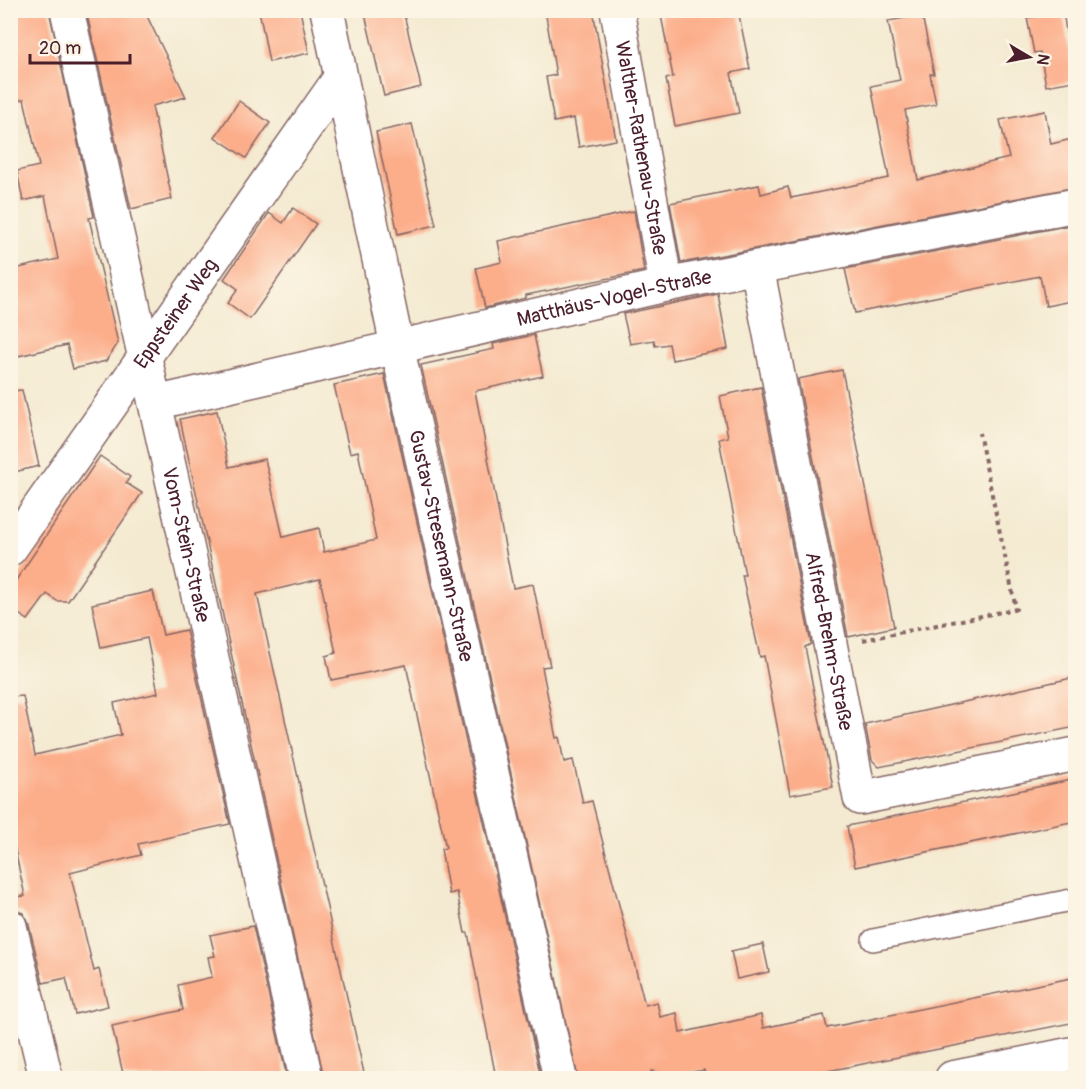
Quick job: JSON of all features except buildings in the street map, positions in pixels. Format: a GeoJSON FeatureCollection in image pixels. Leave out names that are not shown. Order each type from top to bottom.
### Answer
{"type":"FeatureCollection","features":[{"type":"Feature","properties":{"kind":"street","name":"Vom-Stein-Straße"},"geometry":{"type":"LineString","coordinates":[[67,10],[306,1078]]}},
{"type":"Feature","properties":{"kind":"street","name":"Gustav-Stresemann-Straße"},"geometry":{"type":"LineString","coordinates":[[327,10],[397,346],[560,1078]]}},
{"type":"Feature","properties":{"kind":"street","name":"Walther-Rathenau-Straße"},"geometry":{"type":"LineString","coordinates":[[617,10],[666,285]]}},
{"type":"Feature","properties":{"kind":"street","name":"Eppsteiner Weg"},"geometry":{"type":"LineString","coordinates":[[10,549],[340,78]]}},
{"type":"Feature","properties":{"kind":"street","name":"Matthäus-Vogel-Straße"},"geometry":{"type":"LineString","coordinates":[[155,403],[666,285],[1076,205]]}},
{"type":"Feature","properties":{"kind":"street","name":"Alfred-Brehm-Straße"},"geometry":{"type":"LineString","coordinates":[[757,267],[860,798],[1076,754]]}},
{"type":"Feature","properties":{"kind":"street"},"geometry":{"type":"LineString","coordinates":[[10,926],[46,1078]]}},
{"type":"Feature","properties":{"kind":"street"},"geometry":{"type":"LineString","coordinates":[[952,1078],[1076,1053]]}},
{"type":"Feature","properties":{"kind":"lane"},"geometry":{"type":"LineString","coordinates":[[873,940],[1076,899]]}},
{"type":"Feature","properties":{"kind":"path"},"geometry":{"type":"LineString","coordinates":[[830,647],[1016,609],[979,433]]}}]}
